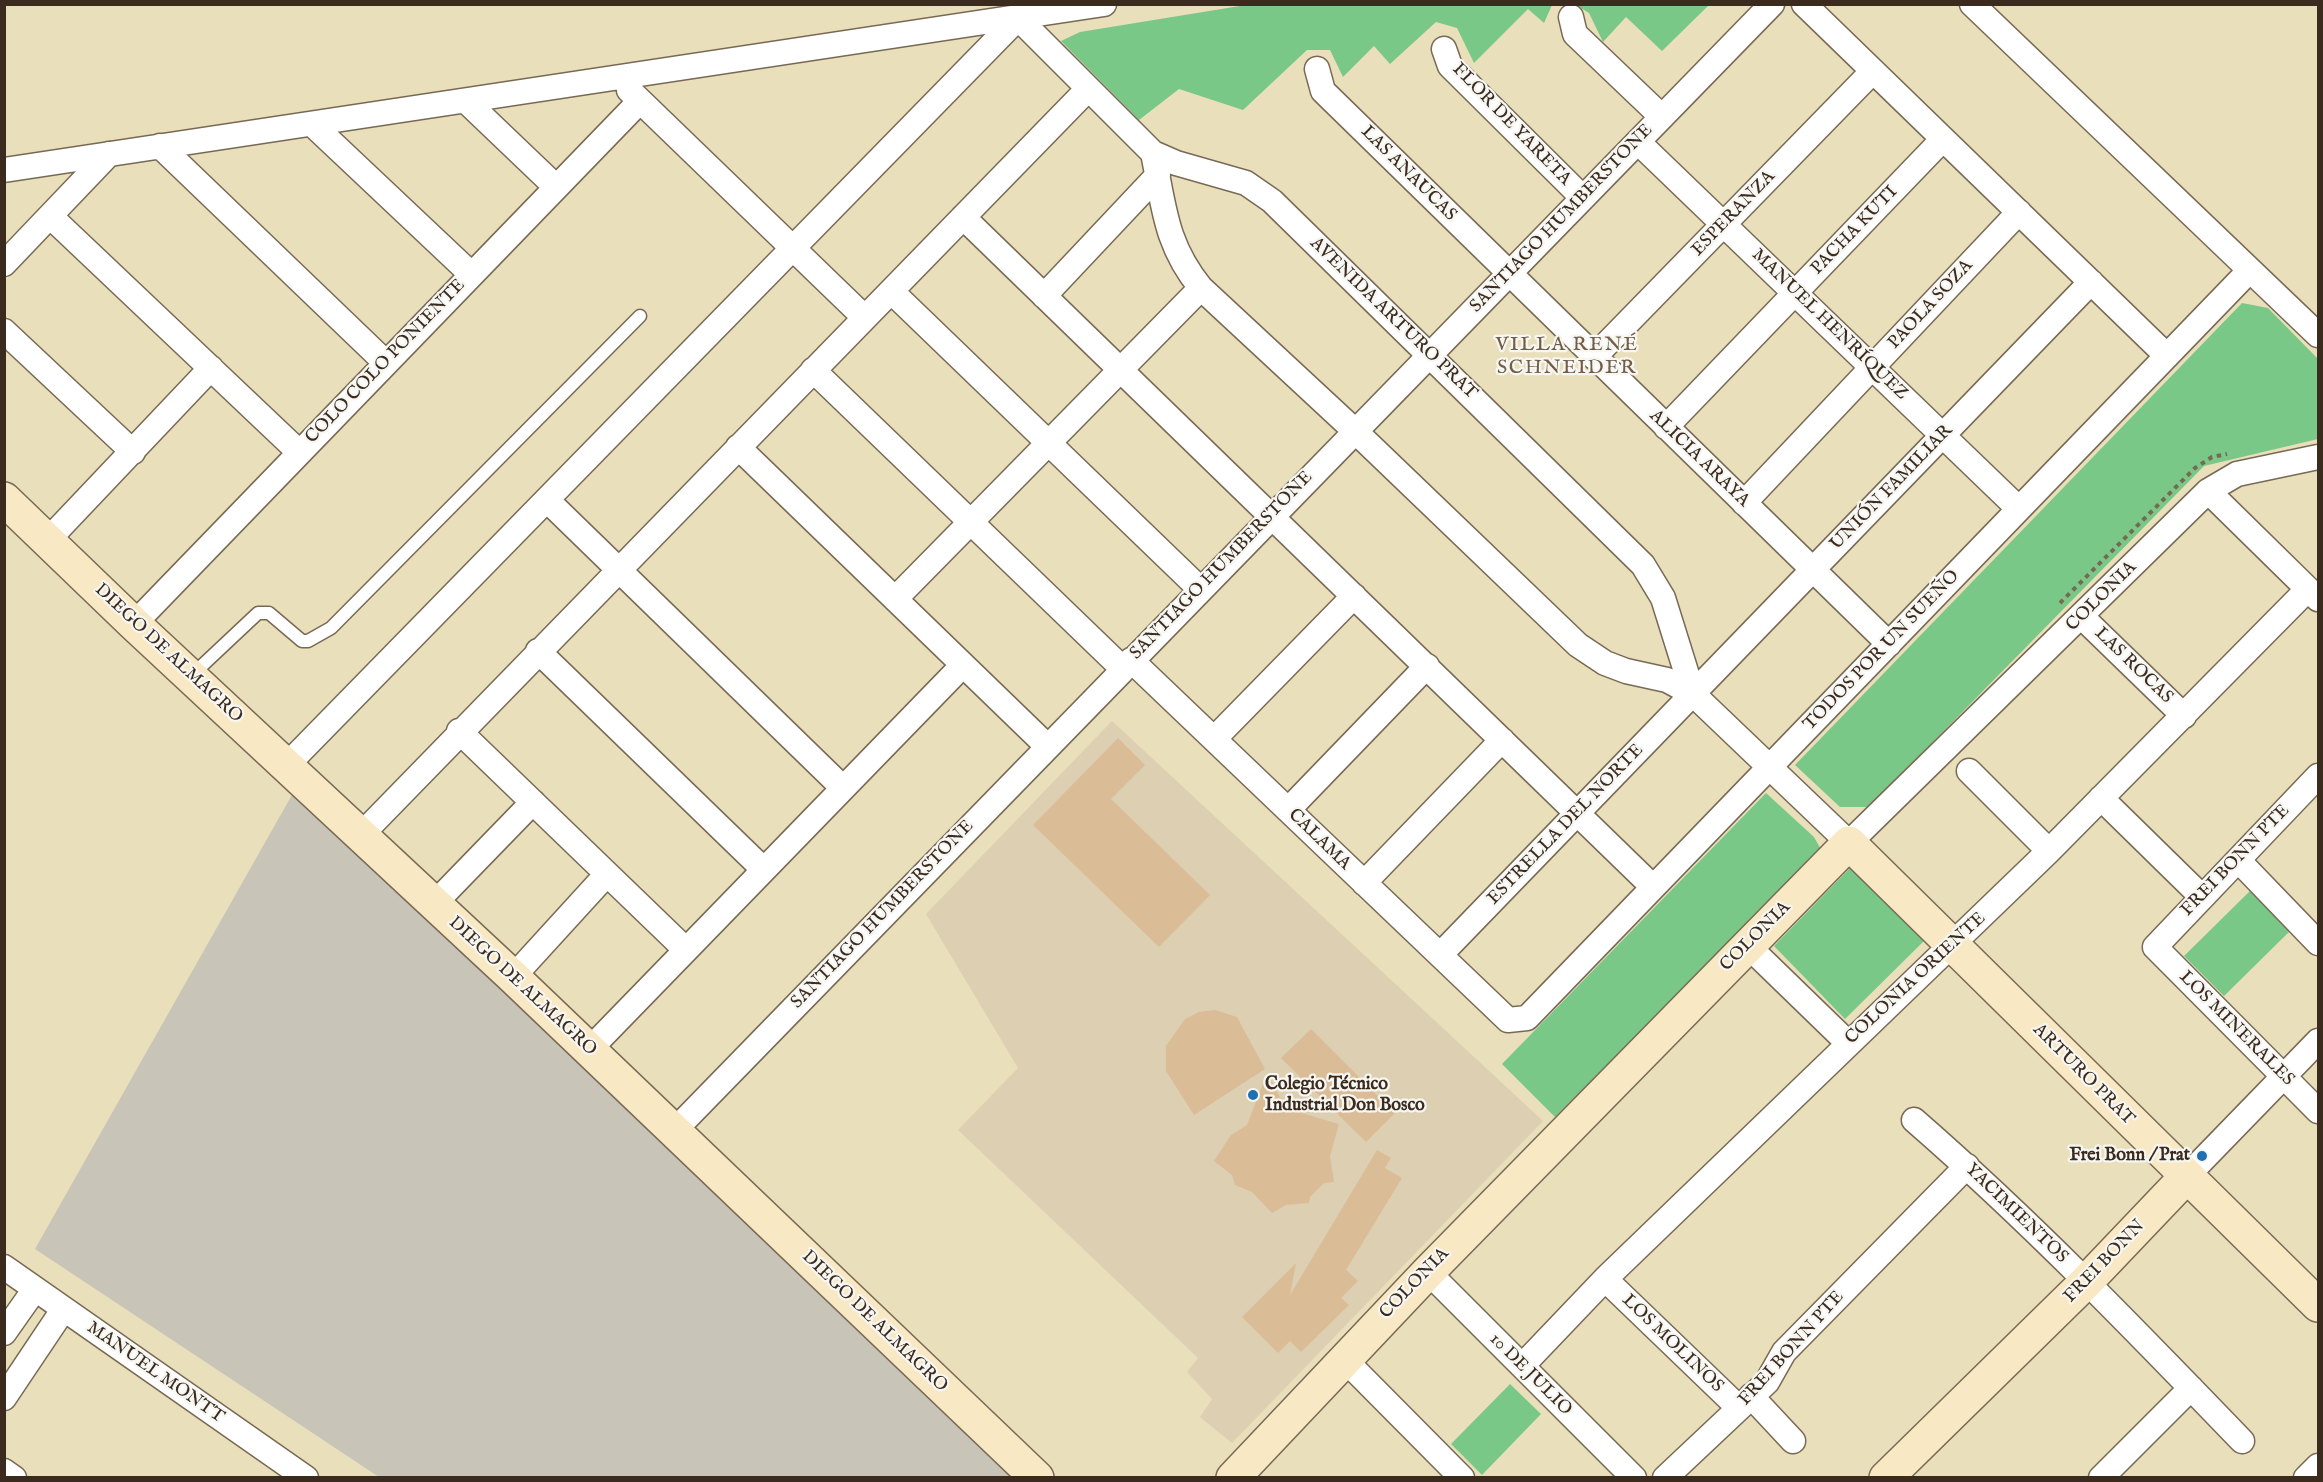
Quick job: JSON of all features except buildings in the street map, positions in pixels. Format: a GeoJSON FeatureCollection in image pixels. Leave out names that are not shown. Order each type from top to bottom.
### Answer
{"type":"FeatureCollection","features":[{"type":"Feature","properties":{"kind":"street"},"geometry":{"type":"LineString","coordinates":[[4,170],[1104,4]]}},
{"type":"Feature","properties":{"kind":"street","name":"SANTIAGO HUMBERSTONE"},"geometry":{"type":"LineString","coordinates":[[674,1131],[1772,4]]}},
{"type":"Feature","properties":{"kind":"street"},"geometry":{"type":"LineString","coordinates":[[1804,4],[2167,356]]}},
{"type":"Feature","properties":{"kind":"street"},"geometry":{"type":"LineString","coordinates":[[1971,4],[2319,336]]}},
{"type":"Feature","properties":{"kind":"street"},"geometry":{"type":"LineString","coordinates":[[1571,17],[1575,34],[1662,117]]}},
{"type":"Feature","properties":{"kind":"street"},"geometry":{"type":"LineString","coordinates":[[287,765],[1018,18]]}},
{"type":"Feature","properties":{"kind":"street","name":"AVENIDA ARTURO PRAT"},"geometry":{"type":"LineString","coordinates":[[1018,18],[1089,89],[1155,164],[1170,238],[1184,267],[1201,288],[1355,431],[1578,645],[1605,663],[1626,671],[1667,680],[1693,694],[1849,843]]}},
{"type":"Feature","properties":{"kind":"street","name":"FLOR DE YARETA"},"geometry":{"type":"LineString","coordinates":[[1444,49],[1450,66],[1582,198]]}},
{"type":"Feature","properties":{"kind":"street","name":"LAS ANAUCAS"},"geometry":{"type":"LineString","coordinates":[[1317,69],[1323,91],[1509,274]]}},
{"type":"Feature","properties":{"kind":"street","name":"ESPERANZA"},"geometry":{"type":"LineString","coordinates":[[1594,357],[1873,71]]}},
{"type":"Feature","properties":{"kind":"street"},"geometry":{"type":"LineString","coordinates":[[617,78],[864,317]]}},
{"type":"Feature","properties":{"kind":"street"},"geometry":{"type":"LineString","coordinates":[[361,835],[459,731],[1089,89]]}},
{"type":"Feature","properties":{"kind":"street","name":"COLO COLO PONIENTE"},"geometry":{"type":"LineString","coordinates":[[134,624],[640,100]]}},
{"type":"Feature","properties":{"kind":"street"},"geometry":{"type":"LineString","coordinates":[[466,101],[556,187]]}},
{"type":"Feature","properties":{"kind":"street"},"geometry":{"type":"LineString","coordinates":[[312,124],[471,274]]}},
{"type":"Feature","properties":{"kind":"street","name":"PACHA KUTI"},"geometry":{"type":"LineString","coordinates":[[1666,427],[1943,139]]}},
{"type":"Feature","properties":{"kind":"street","name":"MANUEL HENRÍQUEZ"},"geometry":{"type":"LineString","coordinates":[[1638,142],[2019,509]]}},
{"type":"Feature","properties":{"kind":"street"},"geometry":{"type":"LineString","coordinates":[[159,146],[386,363]]}},
{"type":"Feature","properties":{"kind":"street"},"geometry":{"type":"LineString","coordinates":[[4,264],[109,154]]}},
{"type":"Feature","properties":{"kind":"street","name":"AVENIDA ARTURO PRAT"},"geometry":{"type":"LineString","coordinates":[[1155,164],[1176,163],[1246,183],[1272,201],[1430,354],[1642,565],[1663,598],[1693,694]]}},
{"type":"Feature","properties":{"kind":"street"},"geometry":{"type":"LineString","coordinates":[[1044,296],[1155,164]]}},
{"type":"Feature","properties":{"kind":"street","name":"PAOLA SOZA"},"geometry":{"type":"LineString","coordinates":[[1744,503],[2019,212]]}},
{"type":"Feature","properties":{"kind":"street"},"geometry":{"type":"LineString","coordinates":[[50,216],[299,452]]}},
{"type":"Feature","properties":{"kind":"street"},"geometry":{"type":"LineString","coordinates":[[963,217],[1653,887]]}},
{"type":"Feature","properties":{"kind":"street","name":"TODOS POR UN SUEÑO"},"geometry":{"type":"LineString","coordinates":[[1508,1020],[1527,1018],[2250,270]]}},
{"type":"Feature","properties":{"kind":"street","name":"ALICIA ARAYA"},"geometry":{"type":"LineString","coordinates":[[1509,274],[1888,644]]}},
{"type":"Feature","properties":{"kind":"street","name":"UNIÓN FAMILIAR"},"geometry":{"type":"LineString","coordinates":[[1693,694],[2091,282]]}},
{"type":"Feature","properties":{"kind":"street"},"geometry":{"type":"LineString","coordinates":[[895,599],[1201,288]]}},
{"type":"Feature","properties":{"kind":"street"},"geometry":{"type":"LineString","coordinates":[[891,291],[1200,589]]}},
{"type":"Feature","properties":{"kind":"street"},"geometry":{"type":"LineString","coordinates":[[4,331],[133,452]]}},
{"type":"Feature","properties":{"kind":"street"},"geometry":{"type":"LineString","coordinates":[[47,541],[211,368]]}},
{"type":"Feature","properties":{"kind":"street","name":"CALAMA"},"geometry":{"type":"LineString","coordinates":[[813,370],[971,522],[1127,664],[1214,739],[1508,1020]]}},
{"type":"Feature","properties":{"kind":"street"},"geometry":{"type":"LineString","coordinates":[[738,447],[1047,746]]}},
{"type":"Feature","properties":{"kind":"street","name":"COLONIA"},"geometry":{"type":"LineString","coordinates":[[1233,1478],[1343,1358],[1747,945],[2208,491],[2237,474],[2319,457]]}},
{"type":"Feature","properties":{"kind":"street"},"geometry":{"type":"LineString","coordinates":[[2208,491],[2314,594]]}},
{"type":"Feature","properties":{"kind":"street","name":"DIEGO DE ALMAGRO"},"geometry":{"type":"LineString","coordinates":[[4,499],[134,624],[513,977],[1037,1478]]}},
{"type":"Feature","properties":{"kind":"street"},"geometry":{"type":"LineString","coordinates":[[547,500],[843,788]]}},
{"type":"Feature","properties":{"kind":"street","name":"COLONIA ORIENTE"},"geometry":{"type":"LineString","coordinates":[[1522,1366],[1605,1279],[1848,1043],[1953,945],[2184,716],[2314,594]]}},
{"type":"Feature","properties":{"kind":"street"},"geometry":{"type":"LineString","coordinates":[[1214,739],[1354,596]]}},
{"type":"Feature","properties":{"kind":"street","name":"LAS ROCAS"},"geometry":{"type":"LineString","coordinates":[[2082,617],[2184,716]]}},
{"type":"Feature","properties":{"kind":"street"},"geometry":{"type":"LineString","coordinates":[[538,651],[763,870]]}},
{"type":"Feature","properties":{"kind":"street"},"geometry":{"type":"LineString","coordinates":[[588,1050],[963,665]]}},
{"type":"Feature","properties":{"kind":"street"},"geometry":{"type":"LineString","coordinates":[[1288,810],[1427,666]]}},
{"type":"Feature","properties":{"kind":"street","name":"ESTRELLA DEL NORTE"},"geometry":{"type":"LineString","coordinates":[[1440,955],[1693,694]]}},
{"type":"Feature","properties":{"kind":"street"},"geometry":{"type":"LineString","coordinates":[[459,731],[685,949]]}},
{"type":"Feature","properties":{"kind":"street"},"geometry":{"type":"LineString","coordinates":[[1364,883],[1502,740]]}},
{"type":"Feature","properties":{"kind":"street"},"geometry":{"type":"LineString","coordinates":[[1969,771],[2049,851]]}},
{"type":"Feature","properties":{"kind":"street","name":"FREI BONN PTE"},"geometry":{"type":"LineString","coordinates":[[2155,946],[2318,779]]}},
{"type":"Feature","properties":{"kind":"street"},"geometry":{"type":"LineString","coordinates":[[2101,798],[2202,897]]}},
{"type":"Feature","properties":{"kind":"street"},"geometry":{"type":"LineString","coordinates":[[434,904],[533,802]]}},
{"type":"Feature","properties":{"kind":"street","name":"ARTURO PRAT"},"geometry":{"type":"LineString","coordinates":[[1849,843],[2186,1177],[2319,1305]]}},
{"type":"Feature","properties":{"kind":"street"},"geometry":{"type":"LineString","coordinates":[[2238,860],[2319,943]]}},
{"type":"Feature","properties":{"kind":"street"},"geometry":{"type":"LineString","coordinates":[[513,977],[607,874]]}},
{"type":"Feature","properties":{"kind":"street"},"geometry":{"type":"LineString","coordinates":[[1747,945],[1848,1043]]}},
{"type":"Feature","properties":{"kind":"street","name":"LOS MINERALES"},"geometry":{"type":"LineString","coordinates":[[2155,946],[2319,1111]]}},
{"type":"Feature","properties":{"kind":"street","name":"FREI BONN"},"geometry":{"type":"LineString","coordinates":[[1886,1478],[2086,1282],[2319,1041]]}},
{"type":"Feature","properties":{"kind":"street","name":"YACIMIENTOS"},"geometry":{"type":"LineString","coordinates":[[1914,1120],[1967,1166],[2086,1282],[2242,1441]]}},
{"type":"Feature","properties":{"kind":"street","name":"FREI BONN PTE"},"geometry":{"type":"LineString","coordinates":[[1665,1478],[1767,1382],[1784,1352],[1967,1166]]}},
{"type":"Feature","properties":{"kind":"street","name":"MANUEL MONTT"},"geometry":{"type":"LineString","coordinates":[[4,1267],[306,1478]]}},
{"type":"Feature","properties":{"kind":"street","name":"10 DE JULIO"},"geometry":{"type":"LineString","coordinates":[[1428,1272],[1634,1478]]}},
{"type":"Feature","properties":{"kind":"street","name":"LOS MOLINOS"},"geometry":{"type":"LineString","coordinates":[[1605,1279],[1793,1441]]}},
{"type":"Feature","properties":{"kind":"street"},"geometry":{"type":"LineString","coordinates":[[4,1333],[35,1289]]}},
{"type":"Feature","properties":{"kind":"street"},"geometry":{"type":"LineString","coordinates":[[4,1398],[63,1310]]}},
{"type":"Feature","properties":{"kind":"street"},"geometry":{"type":"LineString","coordinates":[[1343,1358],[1462,1478]]}},
{"type":"Feature","properties":{"kind":"street"},"geometry":{"type":"LineString","coordinates":[[2101,1478],[2191,1388]]}},
{"type":"Feature","properties":{"kind":"street"},"geometry":{"type":"LineString","coordinates":[[2306,1478],[2319,1466]]}},
{"type":"Feature","properties":{"kind":"street"},"geometry":{"type":"LineString","coordinates":[[4,1471],[14,1478]]}},
{"type":"Feature","properties":{"kind":"lane"},"geometry":{"type":"LineString","coordinates":[[191,676],[258,613],[268,613],[302,641],[308,641],[332,628],[640,316]]}},
{"type":"Feature","properties":{"kind":"shaded area","name":"Colegio Técnico Industrial Don Bosco"},"geometry":{"type":"Polygon","coordinates":[[[1112,721],[1543,1121],[1232,1443],[1200,1417],[1212,1399],[1187,1372],[1198,1358],[958,1130],[1018,1068],[926,914],[1112,721]]]}},
{"type":"Feature","properties":{"kind":"shaded area"},"geometry":{"type":"Polygon","coordinates":[[[297,786],[1028,1477],[379,1477],[35,1249],[297,786]]]}},
{"type":"Feature","properties":{"kind":"green space"},"geometry":{"type":"Polygon","coordinates":[[[1252,4],[1552,5],[1544,23],[1528,9],[1474,63],[1457,28],[1436,22],[1390,64],[1374,46],[1343,77],[1330,50],[1307,50],[1243,110],[1179,89],[1139,120],[1061,41],[1080,32],[1252,4]]]}},
{"type":"Feature","properties":{"kind":"green space"},"geometry":{"type":"Polygon","coordinates":[[[1576,5],[1709,5],[1662,51],[1626,17],[1603,42],[1589,13],[1576,5]]]}},
{"type":"Feature","properties":{"kind":"green space"},"geometry":{"type":"Polygon","coordinates":[[[2242,303],[2268,308],[2318,359],[2318,439],[2204,466],[1869,807],[1840,807],[1795,765],[2242,303]]]}},
{"type":"Feature","properties":{"kind":"green space"},"geometry":{"type":"Polygon","coordinates":[[[1766,793],[1814,837],[1823,853],[1555,1117],[1502,1064],[1766,793]]]}},
{"type":"Feature","properties":{"kind":"green space"},"geometry":{"type":"Polygon","coordinates":[[[1850,868],[1925,940],[1845,1019],[1774,946],[1850,868]]]}},
{"type":"Feature","properties":{"kind":"green space"},"geometry":{"type":"Polygon","coordinates":[[[2250,891],[2290,931],[2224,996],[2184,956],[2250,891]]]}},
{"type":"Feature","properties":{"kind":"green space"},"geometry":{"type":"Polygon","coordinates":[[[1510,1384],[1541,1414],[1482,1475],[1451,1444],[1510,1384]]]}},
{"type":"Feature","properties":{"kind":"place","name":"Colegio Técnico Industrial Don Bosco"},"geometry":{"type":"Point","coordinates":[1253,1095]}},
{"type":"Feature","properties":{"kind":"place","name":"Frei Bonn / Prat"},"geometry":{"type":"Point","coordinates":[2202,1156]}},
{"type":"Feature","properties":{"kind":"district","name":"VILLA RENÉ SCHNEIDER"},"geometry":{"type":"Point","coordinates":[1567,358]}}]}
